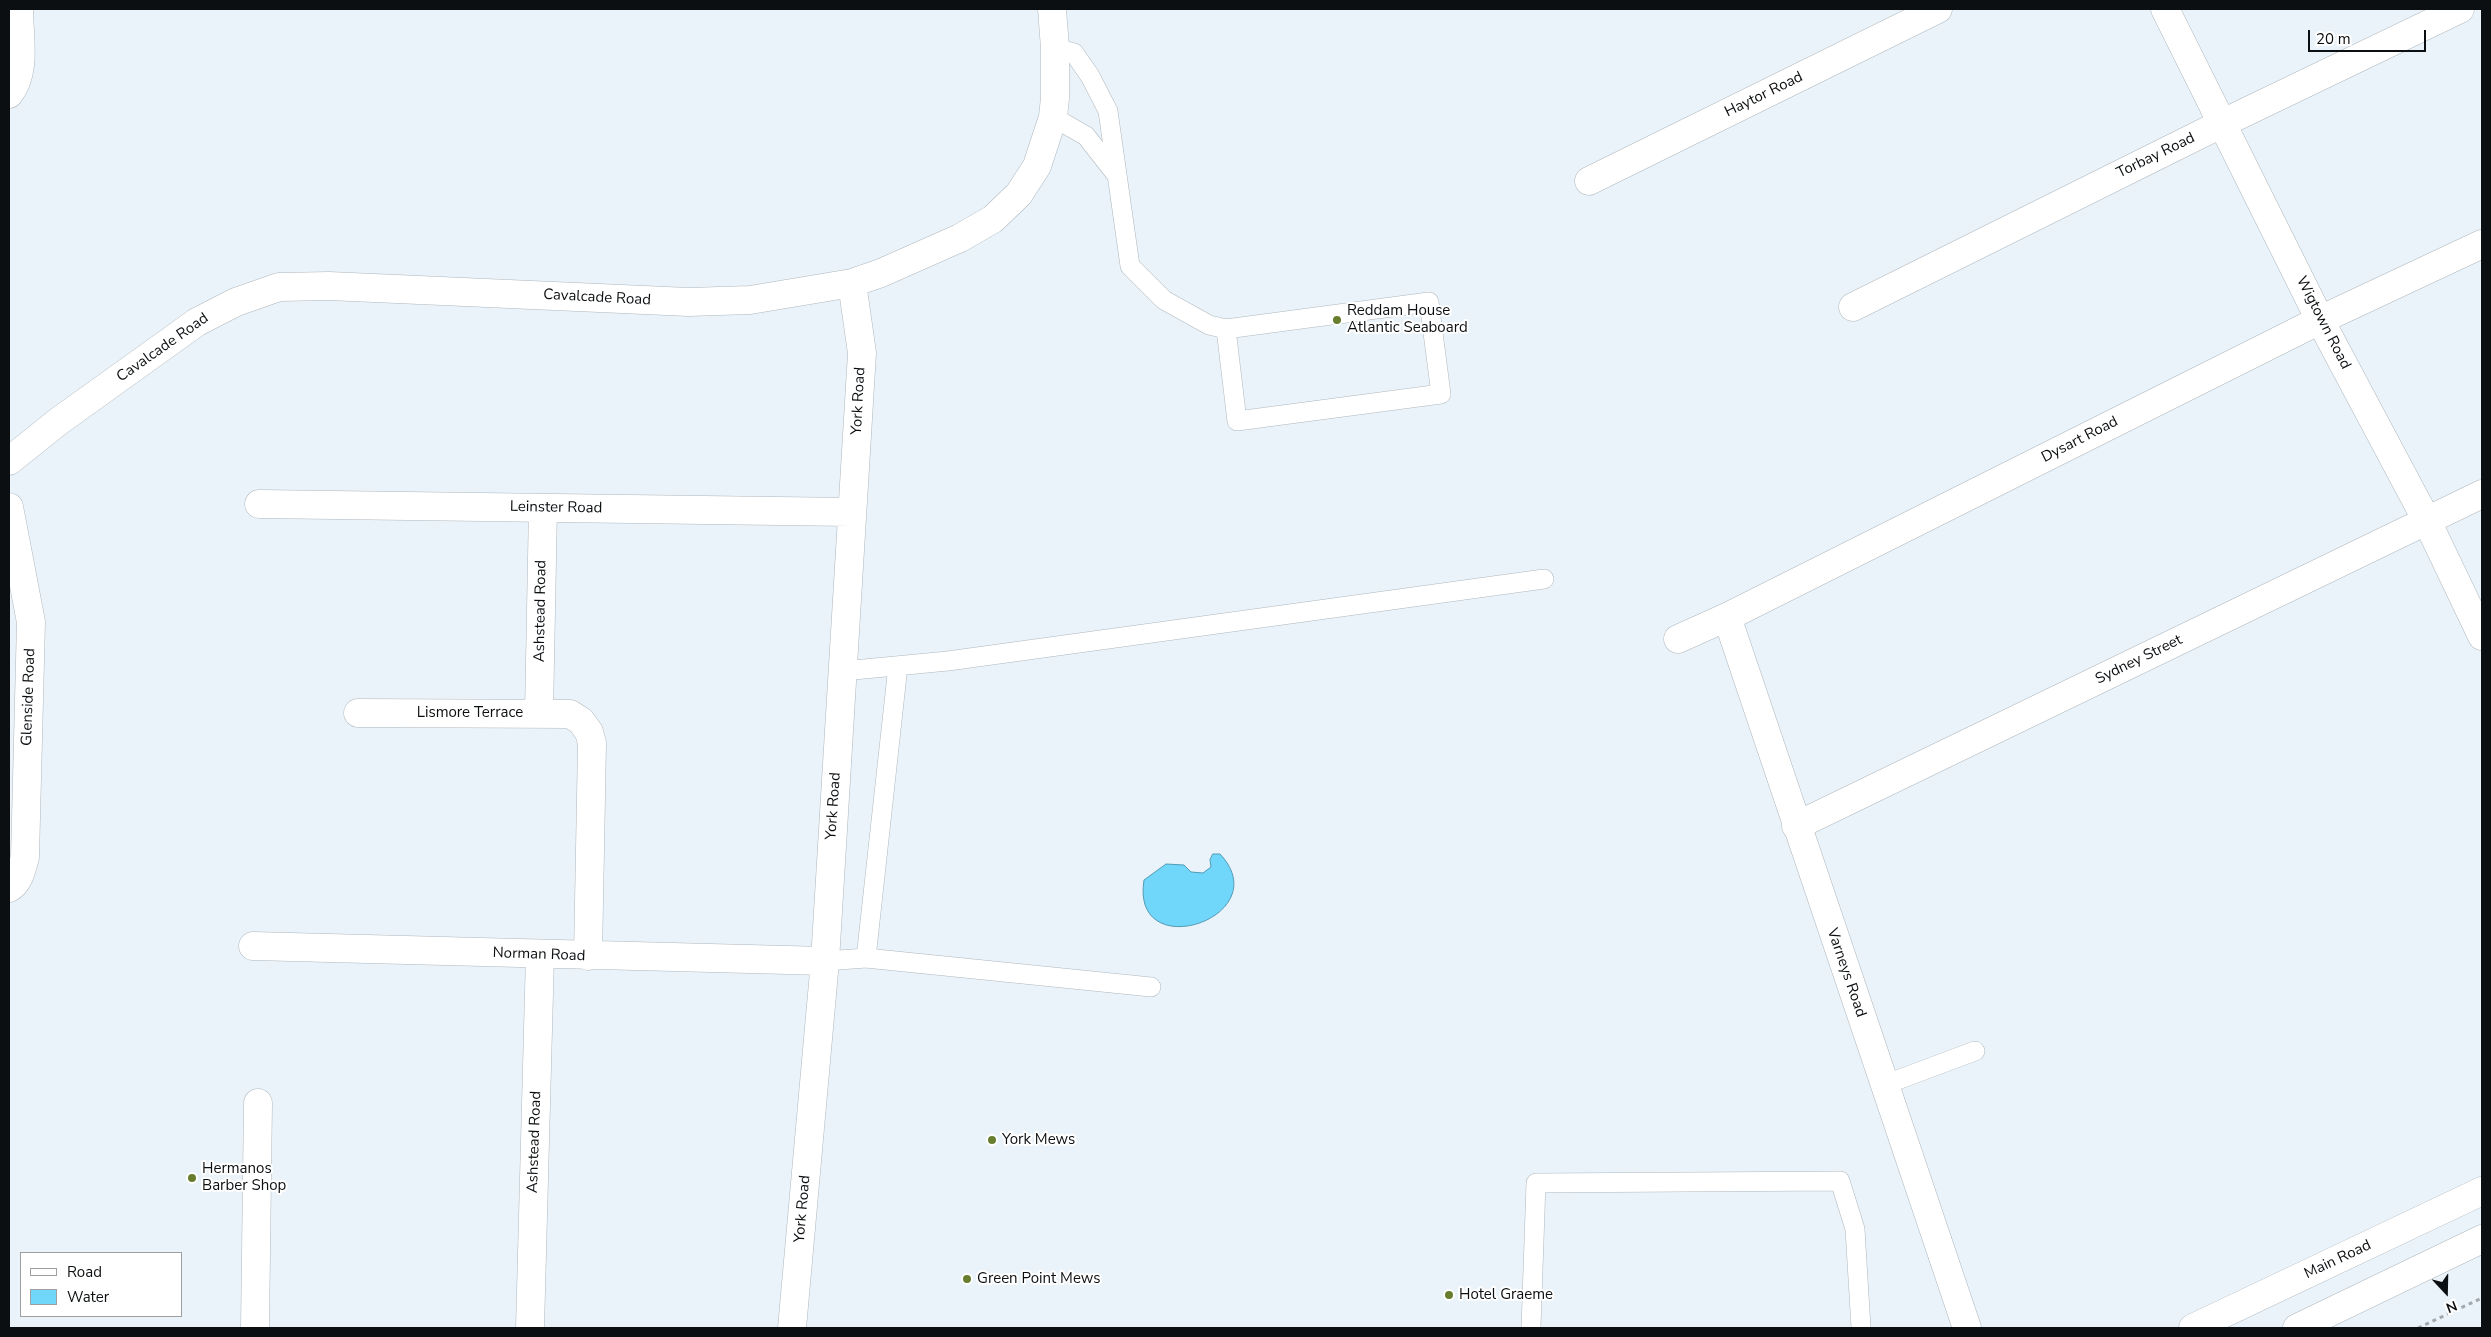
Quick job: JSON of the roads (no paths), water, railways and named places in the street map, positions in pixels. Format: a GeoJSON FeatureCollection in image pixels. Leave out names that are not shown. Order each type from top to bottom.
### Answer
{"type":"FeatureCollection","features":[{"type":"Feature","properties":{"kind":"street"},"geometry":{"type":"LineString","coordinates":[[9,94],[16,85],[20,72],[18,9]]}},
{"type":"Feature","properties":{"kind":"street","name":"Cavalcade Road"},"geometry":{"type":"LineString","coordinates":[[9,460],[59,421],[197,322],[236,302],[279,287],[330,286],[689,302],[750,300],[852,283],[960,238],[993,219],[1019,194],[1037,166],[1053,117],[1055,98],[1055,48],[1052,9]]}},
{"type":"Feature","properties":{"kind":"street","name":"Haytor Road"},"geometry":{"type":"LineString","coordinates":[[1589,181],[1938,9]]}},
{"type":"Feature","properties":{"kind":"street","name":"Wigtown Road"},"geometry":{"type":"LineString","coordinates":[[2165,9],[2320,320],[2427,521],[2482,636]]}},
{"type":"Feature","properties":{"kind":"street","name":"Torbay Road"},"geometry":{"type":"LineString","coordinates":[[1853,307],[2222,123],[2460,9]]}},
{"type":"Feature","properties":{"kind":"street","name":"Dysart Road"},"geometry":{"type":"LineString","coordinates":[[1678,639],[1727,617],[2320,320],[2482,244]]}},
{"type":"Feature","properties":{"kind":"street","name":"York Road"},"geometry":{"type":"LineString","coordinates":[[792,1328],[824,961],[862,353],[852,283]]}},
{"type":"Feature","properties":{"kind":"street","name":"Sydney Street"},"geometry":{"type":"LineString","coordinates":[[1796,826],[2482,494]]}},
{"type":"Feature","properties":{"kind":"street","name":"Leinster Road"},"geometry":{"type":"LineString","coordinates":[[259,504],[852,512]]}},
{"type":"Feature","properties":{"kind":"street","name":"Glenside Road"},"geometry":{"type":"LineString","coordinates":[[9,507],[31,622],[25,858],[20,874],[11,887]]}},
{"type":"Feature","properties":{"kind":"street","name":"Ashstead Road"},"geometry":{"type":"LineString","coordinates":[[540,713],[542,508]]}},
{"type":"Feature","properties":{"kind":"street","name":"Varneys Road"},"geometry":{"type":"LineString","coordinates":[[1727,617],[1967,1328]]}},
{"type":"Feature","properties":{"kind":"street","name":"Lismore Terrace"},"geometry":{"type":"LineString","coordinates":[[358,712],[570,714],[580,721],[589,732],[592,743],[588,956]]}},
{"type":"Feature","properties":{"kind":"street","name":"Norman Road"},"geometry":{"type":"LineString","coordinates":[[252,946],[824,961]]}},
{"type":"Feature","properties":{"kind":"street","name":"Ashstead Road"},"geometry":{"type":"LineString","coordinates":[[530,1328],[540,955]]}},
{"type":"Feature","properties":{"kind":"street"},"geometry":{"type":"LineString","coordinates":[[255,1328],[258,1103]]}},
{"type":"Feature","properties":{"kind":"street","name":"Main Road"},"geometry":{"type":"LineString","coordinates":[[2193,1328],[2482,1191]]}},
{"type":"Feature","properties":{"kind":"street"},"geometry":{"type":"LineString","coordinates":[[2297,1328],[2482,1239]]}},
{"type":"Feature","properties":{"kind":"lane"},"geometry":{"type":"LineString","coordinates":[[1055,48],[1074,53],[1090,76],[1108,111],[1115,173],[1130,266],[1164,300],[1208,325],[1226,329],[1429,302],[1440,394],[1237,421],[1226,329]]}},
{"type":"Feature","properties":{"kind":"lane"},"geometry":{"type":"LineString","coordinates":[[1053,117],[1086,136],[1115,173]]}},
{"type":"Feature","properties":{"kind":"lane"},"geometry":{"type":"LineString","coordinates":[[843,672],[1544,579]]}},
{"type":"Feature","properties":{"kind":"lane"},"geometry":{"type":"LineString","coordinates":[[866,958],[898,666]]}},
{"type":"Feature","properties":{"kind":"lane"},"geometry":{"type":"LineString","coordinates":[[824,961],[866,958],[1151,987]]}},
{"type":"Feature","properties":{"kind":"lane"},"geometry":{"type":"LineString","coordinates":[[1884,1085],[1975,1050]]}},
{"type":"Feature","properties":{"kind":"lane"},"geometry":{"type":"LineString","coordinates":[[1532,1328],[1536,1184],[1832,1181],[1840,1181],[1855,1229],[1861,1328]]}},
{"type":"Feature","properties":{"kind":"water"},"geometry":{"type":"Polygon","coordinates":[[[1213,854],[1220,854],[1233,877],[1231,897],[1218,913],[1199,923],[1177,927],[1158,922],[1146,906],[1144,880],[1166,864],[1184,865],[1191,872],[1203,873],[1211,867],[1210,860],[1213,854]]]}},
{"type":"Feature","properties":{"kind":"place","name":"Reddam House Atlantic Seaboard"},"geometry":{"type":"Point","coordinates":[1337,320]}},
{"type":"Feature","properties":{"kind":"place","name":"York Mews"},"geometry":{"type":"Point","coordinates":[992,1140]}},
{"type":"Feature","properties":{"kind":"place","name":"Hermanos Barber Shop"},"geometry":{"type":"Point","coordinates":[192,1178]}},
{"type":"Feature","properties":{"kind":"place","name":"Green Point Mews"},"geometry":{"type":"Point","coordinates":[967,1279]}},
{"type":"Feature","properties":{"kind":"place","name":"Hotel Graeme"},"geometry":{"type":"Point","coordinates":[1449,1295]}}]}
